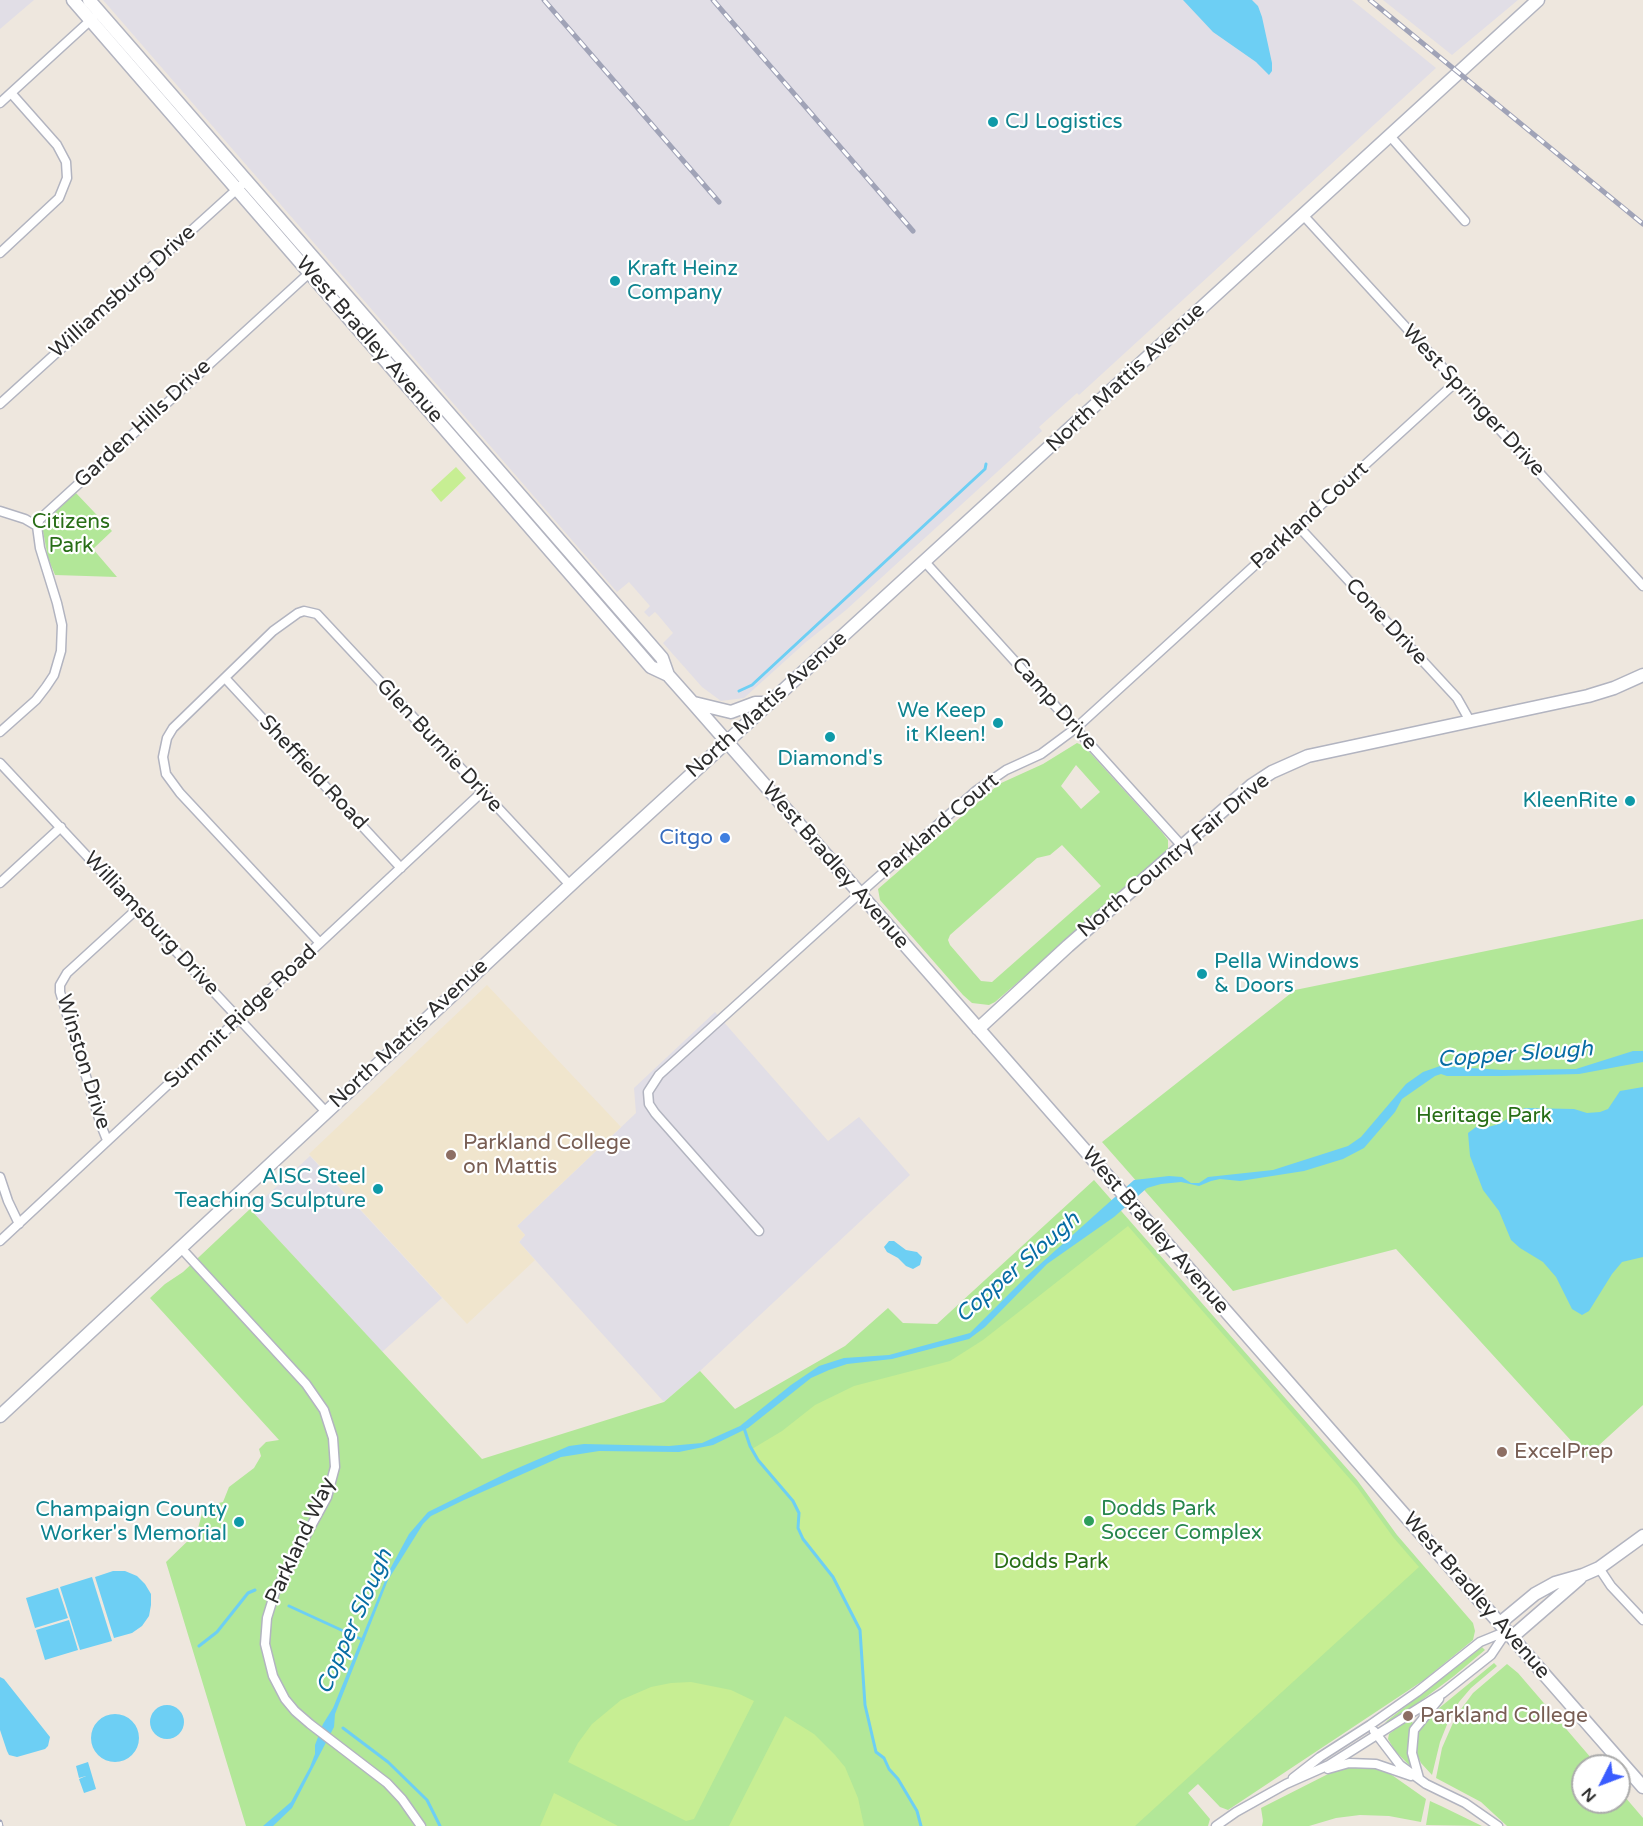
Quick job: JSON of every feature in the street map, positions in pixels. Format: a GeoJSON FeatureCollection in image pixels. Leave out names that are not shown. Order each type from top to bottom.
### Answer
{"type":"FeatureCollection","features":[{"type":"Feature","properties":{"kind":"main road","name":"West Bradley Avenue"},"geometry":{"type":"LineString","coordinates":[[73,0],[95,16],[314,268],[662,658],[668,675],[1643,1786]]}},
{"type":"Feature","properties":{"kind":"main road","name":"West Bradley Avenue"},"geometry":{"type":"LineString","coordinates":[[89,0],[95,16]]}},
{"type":"Feature","properties":{"kind":"main road","name":"North Mattis Avenue"},"geometry":{"type":"LineString","coordinates":[[0,1416],[570,885],[1538,0]]}},
{"type":"Feature","properties":{"kind":"main road","name":"North Country Fair Drive"},"geometry":{"type":"LineString","coordinates":[[978,1029],[1068,946],[1252,785],[1292,762],[1348,746],[1588,696],[1614,688],[1643,675]]}},
{"type":"Feature","properties":{"kind":"main road"},"geometry":{"type":"LineString","coordinates":[[692,702],[731,712],[755,703],[770,703]]}},
{"type":"Feature","properties":{"kind":"main road"},"geometry":{"type":"LineString","coordinates":[[1506,1630],[1535,1594],[1555,1583],[1599,1568],[1643,1536]]}},
{"type":"Feature","properties":{"kind":"main road"},"geometry":{"type":"LineString","coordinates":[[1506,1630],[1583,1575]]}},
{"type":"Feature","properties":{"kind":"street"},"geometry":{"type":"LineString","coordinates":[[0,103],[95,16]]}},
{"type":"Feature","properties":{"kind":"street"},"geometry":{"type":"LineString","coordinates":[[0,252],[59,198],[67,178],[66,162],[57,145],[11,93]]}},
{"type":"Feature","properties":{"kind":"street"},"geometry":{"type":"LineString","coordinates":[[1390,136],[1465,221]]}},
{"type":"Feature","properties":{"kind":"street","name":"Williamsburg Drive"},"geometry":{"type":"LineString","coordinates":[[0,404],[242,185]]}},
{"type":"Feature","properties":{"kind":"street","name":"West Springer Drive"},"geometry":{"type":"LineString","coordinates":[[1303,215],[1643,586]]}},
{"type":"Feature","properties":{"kind":"street","name":"Garden Hills Drive"},"geometry":{"type":"LineString","coordinates":[[37,526],[40,519],[314,268]]}},
{"type":"Feature","properties":{"kind":"street","name":"Parkland Court"},"geometry":{"type":"LineString","coordinates":[[759,1231],[649,1104],[648,1092],[659,1075],[977,790],[1006,770],[1041,754],[1076,728],[1456,382]]}},
{"type":"Feature","properties":{"kind":"street"},"geometry":{"type":"LineString","coordinates":[[0,511],[25,519],[37,526],[40,548],[62,625],[61,651],[54,675],[36,700],[0,732]]}},
{"type":"Feature","properties":{"kind":"street","name":"Cone Drive"},"geometry":{"type":"LineString","coordinates":[[1299,527],[1457,698],[1470,721]]}},
{"type":"Feature","properties":{"kind":"street","name":"Camp Drive"},"geometry":{"type":"LineString","coordinates":[[925,562],[1182,846]]}},
{"type":"Feature","properties":{"kind":"street","name":"Glen Burnie Drive"},"geometry":{"type":"LineString","coordinates":[[225,678],[273,631],[298,613],[307,611],[317,614],[570,885]]}},
{"type":"Feature","properties":{"kind":"street"},"geometry":{"type":"LineString","coordinates":[[225,678],[173,728],[165,746],[166,774],[180,793],[320,942]]}},
{"type":"Feature","properties":{"kind":"street","name":"Sheffield Road"},"geometry":{"type":"LineString","coordinates":[[225,678],[401,867]]}},
{"type":"Feature","properties":{"kind":"street","name":"Williamsburg Drive"},"geometry":{"type":"LineString","coordinates":[[0,763],[326,1112]]}},
{"type":"Feature","properties":{"kind":"street","name":"Summit Ridge Road"},"geometry":{"type":"LineString","coordinates":[[0,1241],[482,792]]}},
{"type":"Feature","properties":{"kind":"street"},"geometry":{"type":"LineString","coordinates":[[0,884],[61,827]]}},
{"type":"Feature","properties":{"kind":"street","name":"Winston Drive"},"geometry":{"type":"LineString","coordinates":[[107,1140],[100,1125],[60,992],[60,985],[67,973],[137,909]]}},
{"type":"Feature","properties":{"kind":"street"},"geometry":{"type":"LineString","coordinates":[[0,1177],[19,1224]]}},
{"type":"Feature","properties":{"kind":"street","name":"Parkland Way"},"geometry":{"type":"LineString","coordinates":[[181,1248],[306,1384],[324,1410],[333,1438],[335,1467],[327,1497],[275,1592],[267,1618],[265,1644],[273,1676],[285,1699],[295,1711],[387,1783],[402,1799],[421,1826]]}},
{"type":"Feature","properties":{"kind":"street"},"geometry":{"type":"LineString","coordinates":[[1599,1568],[1611,1586],[1643,1620]]}},
{"type":"Feature","properties":{"kind":"street"},"geometry":{"type":"LineString","coordinates":[[1310,1774],[1443,1693],[1491,1655],[1506,1630]]}},
{"type":"Feature","properties":{"kind":"street"},"geometry":{"type":"LineString","coordinates":[[1286,1784],[1320,1757],[1417,1692],[1480,1642],[1506,1630]]}},
{"type":"Feature","properties":{"kind":"street"},"geometry":{"type":"LineString","coordinates":[[1419,1779],[1412,1753],[1414,1730],[1443,1693]]}},
{"type":"Feature","properties":{"kind":"street"},"geometry":{"type":"LineString","coordinates":[[1370,1725],[1400,1765],[1419,1779]]}},
{"type":"Feature","properties":{"kind":"street"},"geometry":{"type":"LineString","coordinates":[[1216,1826],[1286,1784],[1348,1763],[1376,1764],[1419,1779],[1465,1803],[1498,1826]]}},
{"type":"Feature","properties":{"kind":"shaded area"},"geometry":{"type":"Polygon","coordinates":[[[0,0],[34,0],[0,29],[0,0]]]}},
{"type":"Feature","properties":{"kind":"shaded area"},"geometry":{"type":"Polygon","coordinates":[[[103,0],[1352,0],[1436,68],[1079,395],[1077,393],[1039,427],[1042,431],[846,610],[806,642],[744,698],[721,701],[702,687],[663,643],[673,633],[655,612],[649,617],[644,612],[650,606],[629,582],[617,592],[103,0]]]}},
{"type":"Feature","properties":{"kind":"shaded area"},"geometry":{"type":"Polygon","coordinates":[[[1383,0],[1518,0],[1452,55],[1383,0]]]}},
{"type":"Feature","properties":{"kind":"shaded area","name":"Parkland College on Mattis"},"geometry":{"type":"Polygon","coordinates":[[[487,985],[621,1127],[517,1226],[525,1235],[519,1242],[535,1260],[467,1324],[309,1154],[487,985]]]}},
{"type":"Feature","properties":{"kind":"shaded area"},"geometry":{"type":"Polygon","coordinates":[[[715,1012],[828,1141],[859,1117],[910,1175],[664,1402],[519,1242],[525,1235],[517,1226],[636,1113],[634,1088],[715,1012]]]}},
{"type":"Feature","properties":{"kind":"shaded area"},"geometry":{"type":"Polygon","coordinates":[[[310,1156],[442,1298],[382,1352],[251,1210],[310,1156]]]}},
{"type":"Feature","properties":{"kind":"green space"},"geometry":{"type":"Polygon","coordinates":[[[456,467],[466,478],[441,502],[431,490],[456,467]]]}},
{"type":"Feature","properties":{"kind":"green space","name":"Citizens Park"},"geometry":{"type":"Polygon","coordinates":[[[76,493],[112,531],[93,549],[117,577],[55,575],[48,558],[43,531],[46,520],[76,493]]]}},
{"type":"Feature","properties":{"kind":"green space"},"geometry":{"type":"Polygon","coordinates":[[[1077,743],[1084,746],[1161,831],[1168,840],[1168,850],[995,1002],[989,1005],[972,1003],[880,900],[878,889],[999,784],[1043,764],[1077,743]],[[1076,765],[1061,786],[1081,809],[1100,792],[1076,765]],[[1062,845],[1050,855],[1037,858],[950,935],[948,940],[950,945],[981,981],[992,982],[1101,886],[1062,845]]]}},
{"type":"Feature","properties":{"kind":"green space","name":"Heritage Park"},"geometry":{"type":"Polygon","coordinates":[[[1643,919],[1643,1405],[1586,1457],[1396,1249],[1233,1291],[1102,1142],[1295,990],[1643,919]]]}},
{"type":"Feature","properties":{"kind":"green space","name":"Dodds Park"},"geometry":{"type":"Polygon","coordinates":[[[1094,1180],[1357,1480],[1397,1535],[1473,1623],[1475,1631],[1473,1640],[1424,1680],[1228,1810],[1220,1807],[1198,1784],[1188,1793],[1210,1819],[1208,1826],[246,1826],[166,1562],[197,1532],[203,1510],[210,1505],[223,1502],[229,1487],[254,1468],[261,1456],[259,1449],[266,1442],[279,1440],[150,1298],[183,1272],[250,1209],[482,1459],[664,1402],[700,1371],[735,1409],[845,1346],[888,1308],[903,1323],[937,1324],[1094,1180]]]}},
{"type":"Feature","properties":{"kind":"green space","name":"Dodds Park Soccer Complex"},"geometry":{"type":"Polygon","coordinates":[[[1128,1226],[1357,1487],[1393,1537],[1419,1567],[1135,1826],[921,1826],[917,1811],[898,1779],[889,1769],[884,1758],[876,1752],[865,1705],[860,1630],[833,1577],[803,1539],[798,1528],[799,1513],[793,1501],[758,1460],[752,1449],[782,1431],[815,1405],[854,1386],[950,1361],[983,1340],[1128,1226]]]}},
{"type":"Feature","properties":{"kind":"green space"},"geometry":{"type":"Polygon","coordinates":[[[1482,1647],[1485,1650],[1454,1676],[1386,1727],[1385,1723],[1388,1720],[1482,1647]]]}},
{"type":"Feature","properties":{"kind":"green space"},"geometry":{"type":"Polygon","coordinates":[[[1494,1663],[1497,1666],[1471,1688],[1459,1702],[1440,1742],[1432,1775],[1417,1755],[1416,1744],[1421,1725],[1494,1663]]]}},
{"type":"Feature","properties":{"kind":"green space"},"geometry":{"type":"Polygon","coordinates":[[[1507,1664],[1518,1673],[1588,1754],[1571,1754],[1571,1814],[1631,1814],[1631,1804],[1643,1818],[1643,1826],[1507,1826],[1481,1802],[1436,1778],[1442,1748],[1456,1716],[1473,1693],[1507,1664]]]}},
{"type":"Feature","properties":{"kind":"green space"},"geometry":{"type":"Polygon","coordinates":[[[691,1682],[731,1690],[754,1701],[694,1819],[686,1821],[568,1762],[592,1724],[621,1700],[651,1687],[691,1682]]]}},
{"type":"Feature","properties":{"kind":"green space"},"geometry":{"type":"Polygon","coordinates":[[[785,1716],[814,1734],[845,1767],[858,1798],[864,1826],[729,1826],[785,1716]]]}},
{"type":"Feature","properties":{"kind":"green space"},"geometry":{"type":"Polygon","coordinates":[[[1409,1719],[1413,1723],[1408,1740],[1408,1753],[1413,1766],[1411,1767],[1395,1751],[1388,1739],[1389,1734],[1409,1719]]]}},
{"type":"Feature","properties":{"kind":"green space"},"geometry":{"type":"Polygon","coordinates":[[[1352,1766],[1371,1767],[1389,1773],[1426,1799],[1421,1822],[1389,1816],[1360,1815],[1336,1818],[1309,1826],[1262,1826],[1261,1808],[1334,1771],[1352,1766]]]}},
{"type":"Feature","properties":{"kind":"green space"},"geometry":{"type":"Polygon","coordinates":[[[554,1793],[560,1796],[618,1826],[540,1826],[554,1793]]]}},
{"type":"Feature","properties":{"kind":"green space"},"geometry":{"type":"Polygon","coordinates":[[[1430,1801],[1441,1806],[1482,1826],[1426,1825],[1430,1801]]]}},
{"type":"Feature","properties":{"kind":"water"},"geometry":{"type":"Polygon","coordinates":[[[1183,0],[1252,0],[1258,6],[1262,17],[1272,63],[1272,71],[1269,75],[1256,62],[1213,32],[1183,0]]]}},
{"type":"Feature","properties":{"kind":"water"},"geometry":{"type":"Polygon","coordinates":[[[1633,1051],[1643,1051],[1643,1062],[1579,1074],[1447,1076],[1441,1074],[1435,1076],[1402,1099],[1395,1112],[1364,1148],[1343,1159],[1304,1171],[1240,1181],[1220,1179],[1199,1186],[1181,1182],[1147,1188],[1114,1217],[1047,1264],[985,1327],[969,1339],[892,1359],[847,1364],[829,1370],[811,1378],[748,1428],[713,1445],[679,1452],[599,1451],[561,1457],[431,1516],[423,1524],[388,1580],[335,1714],[334,1727],[292,1808],[273,1826],[263,1826],[291,1802],[310,1767],[323,1724],[333,1708],[389,1571],[409,1534],[428,1512],[511,1471],[569,1446],[584,1444],[669,1446],[702,1443],[740,1426],[791,1385],[819,1366],[844,1358],[889,1355],[970,1333],[1028,1275],[1134,1180],[1169,1176],[1182,1177],[1191,1183],[1199,1183],[1208,1177],[1273,1170],[1348,1146],[1361,1137],[1406,1084],[1423,1072],[1440,1066],[1503,1070],[1576,1069],[1633,1051]]]}},
{"type":"Feature","properties":{"kind":"water"},"geometry":{"type":"Polygon","coordinates":[[[1643,1087],[1643,1257],[1622,1262],[1589,1311],[1582,1315],[1572,1309],[1556,1277],[1543,1262],[1511,1240],[1499,1211],[1483,1190],[1470,1156],[1468,1133],[1476,1127],[1499,1124],[1525,1108],[1600,1112],[1608,1109],[1620,1091],[1643,1087]]]}},
{"type":"Feature","properties":{"kind":"water"},"geometry":{"type":"Polygon","coordinates":[[[889,1241],[894,1241],[906,1250],[917,1252],[922,1257],[920,1265],[913,1269],[887,1252],[884,1247],[889,1241]]]}},
{"type":"Feature","properties":{"kind":"water"},"geometry":{"type":"Polygon","coordinates":[[[113,1571],[125,1571],[137,1576],[151,1594],[149,1616],[142,1626],[132,1633],[114,1638],[95,1577],[113,1571]]]}},
{"type":"Feature","properties":{"kind":"water"},"geometry":{"type":"Polygon","coordinates":[[[92,1577],[112,1641],[80,1650],[60,1587],[92,1577]]]}},
{"type":"Feature","properties":{"kind":"water"},"geometry":{"type":"Polygon","coordinates":[[[58,1588],[68,1618],[35,1628],[26,1598],[58,1588]]]}},
{"type":"Feature","properties":{"kind":"water"},"geometry":{"type":"Polygon","coordinates":[[[69,1620],[78,1650],[45,1660],[36,1630],[69,1620]]]}},
{"type":"Feature","properties":{"kind":"water"},"geometry":{"type":"Polygon","coordinates":[[[0,1677],[50,1737],[45,1749],[17,1757],[9,1755],[0,1730],[0,1677]]]}},
{"type":"Feature","properties":{"kind":"water"},"geometry":{"type":"Polygon","coordinates":[[[167,1705],[179,1710],[184,1722],[179,1734],[167,1739],[155,1734],[150,1722],[155,1710],[167,1705]]]}},
{"type":"Feature","properties":{"kind":"water"},"geometry":{"type":"Polygon","coordinates":[[[110,1714],[120,1714],[132,1721],[139,1733],[139,1743],[132,1755],[120,1762],[110,1762],[95,1751],[91,1743],[91,1733],[102,1718],[110,1714]]]}},
{"type":"Feature","properties":{"kind":"water"},"geometry":{"type":"Polygon","coordinates":[[[88,1762],[96,1789],[84,1793],[79,1779],[86,1776],[79,1778],[76,1766],[88,1762]]]}},
{"type":"Feature","properties":{"kind":"waterway"},"geometry":{"type":"LineString","coordinates":[[739,691],[752,685],[985,469],[986,464]]}},
{"type":"Feature","properties":{"kind":"waterway"},"geometry":{"type":"LineString","coordinates":[[744,1428],[758,1460],[793,1501],[799,1513],[798,1528],[803,1539],[833,1577],[860,1630],[865,1705],[876,1752],[884,1758],[889,1769],[898,1779],[917,1811],[921,1826]]}},
{"type":"Feature","properties":{"kind":"waterway"},"geometry":{"type":"LineString","coordinates":[[199,1646],[217,1632],[248,1593],[255,1590]]}},
{"type":"Feature","properties":{"kind":"waterway","name":"Copper Slough"},"geometry":{"type":"LineString","coordinates":[[289,1606],[363,1640]]}},
{"type":"Feature","properties":{"kind":"waterway"},"geometry":{"type":"LineString","coordinates":[[343,1728],[388,1762],[427,1800],[440,1826]]}},
{"type":"Feature","properties":{"kind":"railway"},"geometry":{"type":"LineString","coordinates":[[544,0],[719,202]]}},
{"type":"Feature","properties":{"kind":"railway"},"geometry":{"type":"LineString","coordinates":[[713,0],[913,231]]}},
{"type":"Feature","properties":{"kind":"railway"},"geometry":{"type":"LineString","coordinates":[[1370,0],[1643,224]]}},
{"type":"Feature","properties":{"kind":"railway"},"geometry":{"type":"LineString","coordinates":[[0,1822],[1,1826]]}},
{"type":"Feature","properties":{"kind":"place","name":"CJ Logistics"},"geometry":{"type":"Point","coordinates":[993,122]}},
{"type":"Feature","properties":{"kind":"place","name":"Kraft Heinz Company"},"geometry":{"type":"Point","coordinates":[615,281]}},
{"type":"Feature","properties":{"kind":"place","name":"We Keep it Kleen!"},"geometry":{"type":"Point","coordinates":[998,723]}},
{"type":"Feature","properties":{"kind":"place","name":"Diamond's"},"geometry":{"type":"Point","coordinates":[830,737]}},
{"type":"Feature","properties":{"kind":"place","name":"KleenRite"},"geometry":{"type":"Point","coordinates":[1630,801]}},
{"type":"Feature","properties":{"kind":"place","name":"Citgo"},"geometry":{"type":"Point","coordinates":[725,838]}},
{"type":"Feature","properties":{"kind":"place","name":"Pella Windows & Doors"},"geometry":{"type":"Point","coordinates":[1202,974]}},
{"type":"Feature","properties":{"kind":"place","name":"Parkland College on Mattis"},"geometry":{"type":"Point","coordinates":[451,1155]}},
{"type":"Feature","properties":{"kind":"place","name":"AISC Steel Teaching Sculpture"},"geometry":{"type":"Point","coordinates":[378,1189]}},
{"type":"Feature","properties":{"kind":"place","name":"ExcelPrep"},"geometry":{"type":"Point","coordinates":[1502,1452]}},
{"type":"Feature","properties":{"kind":"place","name":"Dodds Park Soccer Complex"},"geometry":{"type":"Point","coordinates":[1089,1521]}},
{"type":"Feature","properties":{"kind":"place","name":"Champaign County Worker's Memorial"},"geometry":{"type":"Point","coordinates":[239,1522]}},
{"type":"Feature","properties":{"kind":"place","name":"Parkland College"},"geometry":{"type":"Point","coordinates":[1408,1716]}}]}
